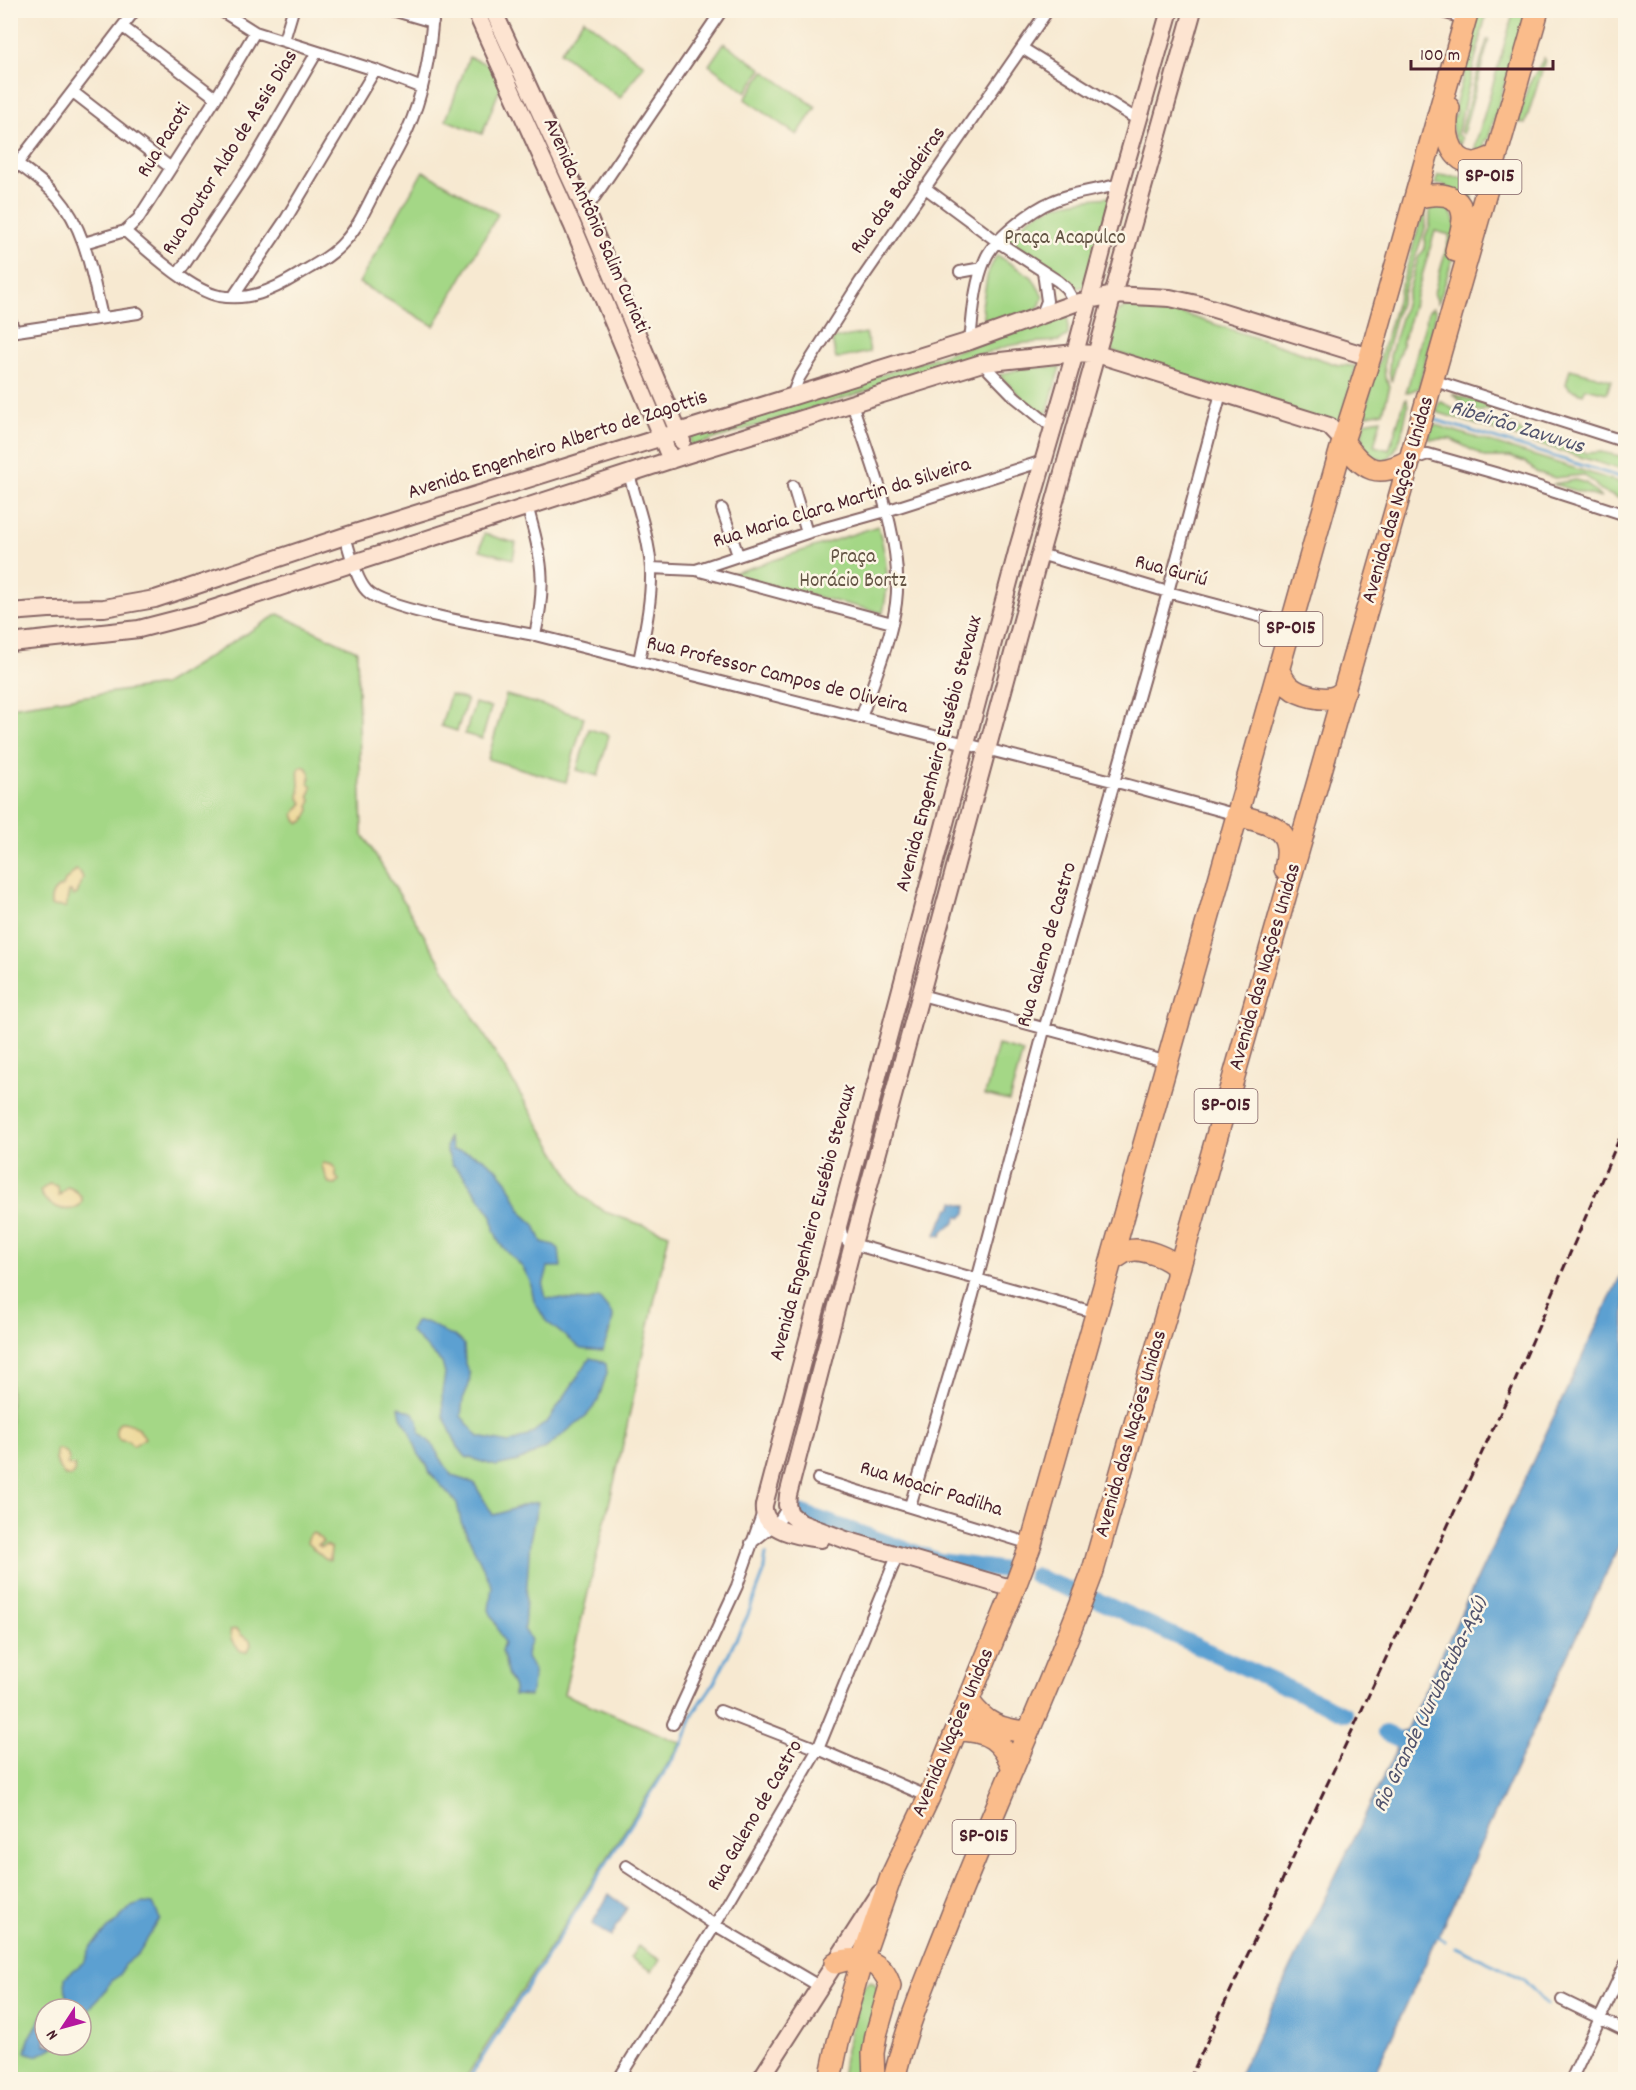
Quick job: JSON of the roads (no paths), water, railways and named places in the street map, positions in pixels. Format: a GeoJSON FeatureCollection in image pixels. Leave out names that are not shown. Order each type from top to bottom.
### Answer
{"type":"FeatureCollection","features":[{"type":"Feature","properties":{"kind":"highway","name":"Avenida das Nações Unidas"},"geometry":{"type":"LineString","coordinates":[[894,2079],[906,2033],[969,1869],[1029,1732],[1092,1574],[1538,10]]}},
{"type":"Feature","properties":{"kind":"highway"},"geometry":{"type":"LineString","coordinates":[[1465,21],[1462,59],[1448,112],[1447,130],[1451,148],[1463,160],[1472,163],[1496,156]]}},
{"type":"Feature","properties":{"kind":"highway","name":"SP-015"},"geometry":{"type":"LineString","coordinates":[[1016,1584],[1029,1550],[1343,441],[1370,357],[1465,21]]}},
{"type":"Feature","properties":{"kind":"highway"},"geometry":{"type":"LineString","coordinates":[[1415,198],[1430,194],[1445,194],[1453,198],[1460,207],[1463,217],[1439,327],[1443,344]]}},
{"type":"Feature","properties":{"kind":"highway"},"geometry":{"type":"LineString","coordinates":[[1343,441],[1361,463],[1377,471],[1393,469],[1410,460]]}},
{"type":"Feature","properties":{"kind":"highway"},"geometry":{"type":"LineString","coordinates":[[1279,671],[1285,683],[1292,690],[1310,696],[1336,697],[1345,690]]}},
{"type":"Feature","properties":{"kind":"highway"},"geometry":{"type":"LineString","coordinates":[[1267,710],[1287,703],[1320,712],[1328,716],[1335,724]]}},
{"type":"Feature","properties":{"kind":"highway"},"geometry":{"type":"LineString","coordinates":[[1237,815],[1274,826],[1287,843],[1287,859],[1273,922],[1275,932]]}},
{"type":"Feature","properties":{"kind":"highway"},"geometry":{"type":"LineString","coordinates":[[1124,1218],[1134,1233],[1157,1242],[1173,1245],[1188,1238]]}},
{"type":"Feature","properties":{"kind":"highway"},"geometry":{"type":"LineString","coordinates":[[1112,1260],[1128,1251],[1138,1250],[1171,1260],[1177,1268],[1177,1278]]}},
{"type":"Feature","properties":{"kind":"highway","name":"Avenida Nações Unidas"},"geometry":{"type":"LineString","coordinates":[[891,1877],[929,1797],[1016,1584]]}},
{"type":"Feature","properties":{"kind":"highway"},"geometry":{"type":"LineString","coordinates":[[969,1701],[986,1720],[1013,1731],[1029,1732]]}},
{"type":"Feature","properties":{"kind":"highway"},"geometry":{"type":"LineString","coordinates":[[957,1730],[980,1733],[995,1739],[1009,1756],[1013,1769]]}},
{"type":"Feature","properties":{"kind":"highway","name":"SP-015"},"geometry":{"type":"LineString","coordinates":[[832,2076],[862,1960],[891,1877]]}},
{"type":"Feature","properties":{"kind":"highway"},"geometry":{"type":"LineString","coordinates":[[835,1963],[843,1960],[862,1960],[876,1964],[881,1968],[890,1986],[876,2035],[873,2053],[874,2079]]}},
{"type":"Feature","properties":{"kind":"main road","name":"Avenida Antônio Salim Curiati"},"geometry":{"type":"LineString","coordinates":[[475,10],[572,224],[662,436],[679,458]]}},
{"type":"Feature","properties":{"kind":"main road","name":"Avenida Antônio Salim Curiati"},"geometry":{"type":"LineString","coordinates":[[493,10],[586,212],[679,431],[679,458]]}},
{"type":"Feature","properties":{"kind":"main road","name":"Avenida Engenheiro Eusébio Stevaux"},"geometry":{"type":"LineString","coordinates":[[764,1509],[1023,532],[1075,353],[1082,302],[1107,231],[1170,10]]}},
{"type":"Feature","properties":{"kind":"main road","name":"Avenida Engenheiro Eusébio Stevaux"},"geometry":{"type":"LineString","coordinates":[[787,1507],[853,1244],[1040,555],[1193,10]]}},
{"type":"Feature","properties":{"kind":"main road"},"geometry":{"type":"LineString","coordinates":[[541,157],[557,149]]}},
{"type":"Feature","properties":{"kind":"main road"},"geometry":{"type":"LineString","coordinates":[[1107,231],[1113,241],[1126,245]]}},
{"type":"Feature","properties":{"kind":"main road"},"geometry":{"type":"LineString","coordinates":[[591,269],[606,261]]}},
{"type":"Feature","properties":{"kind":"main road","name":"Avenida Engenheiro Alberto de Zagottis"},"geometry":{"type":"LineString","coordinates":[[10,612],[104,608],[155,599],[345,536],[970,341],[1042,314],[1113,295],[1170,298],[1201,305],[1370,357]]}},
{"type":"Feature","properties":{"kind":"main road"},"geometry":{"type":"LineString","coordinates":[[10,643],[139,629],[197,614],[527,506],[982,363],[1075,353],[1097,354],[1329,426],[1343,441]]}},
{"type":"Feature","properties":{"kind":"main road"},"geometry":{"type":"LineString","coordinates":[[645,398],[653,402],[662,398],[663,394]]}},
{"type":"Feature","properties":{"kind":"main road"},"geometry":{"type":"LineString","coordinates":[[1023,532],[1030,549],[1040,555]]}},
{"type":"Feature","properties":{"kind":"main road"},"geometry":{"type":"LineString","coordinates":[[948,812],[962,828],[963,843]]}},
{"type":"Feature","properties":{"kind":"main road"},"geometry":{"type":"LineString","coordinates":[[787,1507],[793,1518],[846,1540],[897,1556],[1016,1584]]}},
{"type":"Feature","properties":{"kind":"main road"},"geometry":{"type":"LineString","coordinates":[[764,1509],[767,1521],[774,1526],[816,1538],[846,1540]]}},
{"type":"Feature","properties":{"kind":"main road"},"geometry":{"type":"LineString","coordinates":[[760,2079],[835,1963],[844,1945],[891,1877]]}},
{"type":"Feature","properties":{"kind":"street"},"geometry":{"type":"LineString","coordinates":[[10,173],[14,160],[73,92],[135,10]]}},
{"type":"Feature","properties":{"kind":"street"},"geometry":{"type":"LineString","coordinates":[[220,10],[255,32],[375,70],[422,88]]}},
{"type":"Feature","properties":{"kind":"street"},"geometry":{"type":"LineString","coordinates":[[284,40],[292,10]]}},
{"type":"Feature","properties":{"kind":"street"},"geometry":{"type":"LineString","coordinates":[[392,10],[433,22]]}},
{"type":"Feature","properties":{"kind":"street"},"geometry":{"type":"LineString","coordinates":[[84,243],[125,231],[178,274],[204,291],[217,295],[247,298],[278,286],[331,254],[357,226],[408,129],[422,88],[433,10]]}},
{"type":"Feature","properties":{"kind":"street"},"geometry":{"type":"LineString","coordinates":[[572,224],[586,212],[722,10]]}},
{"type":"Feature","properties":{"kind":"street","name":"Rua das Baiadeiras"},"geometry":{"type":"LineString","coordinates":[[791,398],[799,378],[860,282],[1048,10]]}},
{"type":"Feature","properties":{"kind":"street"},"geometry":{"type":"LineString","coordinates":[[1436,10],[1465,21]]}},
{"type":"Feature","properties":{"kind":"street"},"geometry":{"type":"LineString","coordinates":[[123,27],[216,98]]}},
{"type":"Feature","properties":{"kind":"street","name":"Rua Pacoti"},"geometry":{"type":"LineString","coordinates":[[125,231],[138,219],[216,98],[255,32]]}},
{"type":"Feature","properties":{"kind":"street"},"geometry":{"type":"LineString","coordinates":[[1022,48],[1138,120]]}},
{"type":"Feature","properties":{"kind":"street","name":"Rua Doutor Aldo de Assis Dias"},"geometry":{"type":"LineString","coordinates":[[178,274],[251,165],[317,52]]}},
{"type":"Feature","properties":{"kind":"street"},"geometry":{"type":"LineString","coordinates":[[234,297],[286,219],[375,70]]}},
{"type":"Feature","properties":{"kind":"street"},"geometry":{"type":"LineString","coordinates":[[73,92],[171,168]]}},
{"type":"Feature","properties":{"kind":"street"},"geometry":{"type":"LineString","coordinates":[[14,160],[56,195],[75,222],[84,243],[102,317]]}},
{"type":"Feature","properties":{"kind":"street"},"geometry":{"type":"LineString","coordinates":[[970,341],[982,268],[986,257],[998,242],[1026,217],[1053,201],[1120,184]]}},
{"type":"Feature","properties":{"kind":"street"},"geometry":{"type":"LineString","coordinates":[[924,188],[1066,288],[1082,302]]}},
{"type":"Feature","properties":{"kind":"street"},"geometry":{"type":"LineString","coordinates":[[960,272],[982,268]]}},
{"type":"Feature","properties":{"kind":"street"},"geometry":{"type":"LineString","coordinates":[[1042,314],[1046,307],[1047,293],[1043,272]]}},
{"type":"Feature","properties":{"kind":"street"},"geometry":{"type":"LineString","coordinates":[[10,319],[12,332],[138,313]]}},
{"type":"Feature","properties":{"kind":"street"},"geometry":{"type":"LineString","coordinates":[[982,363],[1014,397],[1052,427]]}},
{"type":"Feature","properties":{"kind":"street"},"geometry":{"type":"LineString","coordinates":[[1432,380],[1626,442]]}},
{"type":"Feature","properties":{"kind":"street","name":"Rua Galeno de Castro"},"geometry":{"type":"LineString","coordinates":[[910,1506],[978,1278],[1044,1028],[1168,592],[1221,393]]}},
{"type":"Feature","properties":{"kind":"street"},"geometry":{"type":"LineString","coordinates":[[852,403],[886,511],[895,553],[897,578],[892,623],[861,718]]}},
{"type":"Feature","properties":{"kind":"street"},"geometry":{"type":"LineString","coordinates":[[1410,460],[1428,454],[1626,515]]}},
{"type":"Feature","properties":{"kind":"street","name":"Rua Maria Clara Martin da Silveira"},"geometry":{"type":"LineString","coordinates":[[651,568],[696,570],[807,533],[886,511],[1043,461]]}},
{"type":"Feature","properties":{"kind":"street"},"geometry":{"type":"LineString","coordinates":[[629,474],[651,568],[647,622],[639,661]]}},
{"type":"Feature","properties":{"kind":"street"},"geometry":{"type":"LineString","coordinates":[[792,486],[807,533]]}},
{"type":"Feature","properties":{"kind":"street"},"geometry":{"type":"LineString","coordinates":[[527,506],[539,545],[543,584],[541,610],[535,635]]}},
{"type":"Feature","properties":{"kind":"street"},"geometry":{"type":"LineString","coordinates":[[722,510],[738,555]]}},
{"type":"Feature","properties":{"kind":"street","name":"Rua Professor Campos de Oliveira"},"geometry":{"type":"LineString","coordinates":[[345,536],[361,582],[367,591],[377,598],[439,616],[535,635],[639,661],[1237,815]]}},
{"type":"Feature","properties":{"kind":"street","name":"Rua Guriú"},"geometry":{"type":"LineString","coordinates":[[1040,555],[1292,625]]}},
{"type":"Feature","properties":{"kind":"street"},"geometry":{"type":"LineString","coordinates":[[696,570],[892,623]]}},
{"type":"Feature","properties":{"kind":"street"},"geometry":{"type":"LineString","coordinates":[[921,995],[1168,1062]]}},
{"type":"Feature","properties":{"kind":"street"},"geometry":{"type":"LineString","coordinates":[[839,1220],[842,1235],[849,1243],[1097,1313]]}},
{"type":"Feature","properties":{"kind":"street","name":"Rua Moacir Padilha"},"geometry":{"type":"LineString","coordinates":[[818,1479],[910,1506],[1029,1550]]}},
{"type":"Feature","properties":{"kind":"street"},"geometry":{"type":"LineString","coordinates":[[764,1509],[774,1501],[787,1507]]}},
{"type":"Feature","properties":{"kind":"street","name":"Avenida Engenheiro Eusébio Stevaux"},"geometry":{"type":"LineString","coordinates":[[751,1543],[774,1526],[782,1518],[787,1507]]}},
{"type":"Feature","properties":{"kind":"street","name":"Avenida Engenheiro Eusébio Stevaux"},"geometry":{"type":"LineString","coordinates":[[674,1724],[737,1586],[764,1509]]}},
{"type":"Feature","properties":{"kind":"street","name":"Rua Galeno de Castro"},"geometry":{"type":"LineString","coordinates":[[618,2079],[715,1925],[818,1749],[897,1556]]}},
{"type":"Feature","properties":{"kind":"street"},"geometry":{"type":"LineString","coordinates":[[720,1712],[818,1749],[929,1797]]}},
{"type":"Feature","properties":{"kind":"street"},"geometry":{"type":"LineString","coordinates":[[626,1866],[715,1925],[819,1986]]}},
{"type":"Feature","properties":{"kind":"street"},"geometry":{"type":"LineString","coordinates":[[1570,2079],[1626,1963]]}},
{"type":"Feature","properties":{"kind":"street"},"geometry":{"type":"LineString","coordinates":[[1562,2000],[1626,2031]]}},
{"type":"Feature","properties":{"kind":"water"},"geometry":{"type":"Polygon","coordinates":[[[448,1137],[452,1150],[483,1158],[497,1169],[507,1181],[523,1214],[535,1225],[542,1242],[559,1249],[561,1267],[548,1267],[543,1286],[546,1298],[588,1301],[599,1298],[613,1315],[603,1351],[581,1349],[546,1321],[534,1301],[530,1281],[523,1268],[500,1244],[494,1230],[492,1216],[464,1176],[452,1164],[446,1149],[448,1137]]]}},
{"type":"Feature","properties":{"kind":"water"},"geometry":{"type":"Polygon","coordinates":[[[954,1202],[967,1206],[966,1213],[961,1218],[958,1216],[954,1224],[943,1231],[941,1236],[936,1235],[949,1208],[952,1208],[954,1202]]]}},
{"type":"Feature","properties":{"kind":"water","name":"Rio Grande (Jurubatuba-Açú)"},"geometry":{"type":"Polygon","coordinates":[[[1625,1266],[1625,1532],[1372,2079],[1237,2079],[1396,1751],[1396,1745],[1391,1737],[1395,1733],[1406,1730],[1625,1266]]]}},
{"type":"Feature","properties":{"kind":"water"},"geometry":{"type":"Polygon","coordinates":[[[415,1322],[430,1324],[464,1344],[465,1364],[470,1374],[461,1416],[479,1437],[509,1443],[528,1436],[548,1421],[590,1358],[606,1364],[607,1373],[597,1403],[587,1415],[546,1448],[518,1461],[496,1466],[466,1457],[458,1447],[443,1415],[442,1392],[445,1374],[442,1363],[410,1331],[415,1322]]]}},
{"type":"Feature","properties":{"kind":"water"},"geometry":{"type":"Polygon","coordinates":[[[399,1407],[414,1413],[418,1420],[420,1433],[431,1443],[452,1476],[474,1483],[493,1515],[538,1502],[530,1540],[524,1629],[531,1640],[526,1653],[533,1671],[530,1696],[514,1695],[514,1687],[508,1676],[501,1651],[504,1642],[489,1610],[492,1586],[461,1522],[457,1503],[430,1473],[420,1457],[401,1417],[399,1407]]]}},
{"type":"Feature","properties":{"kind":"water"},"geometry":{"type":"Polygon","coordinates":[[[609,1894],[627,1908],[611,1937],[592,1924],[609,1894]]]}},
{"type":"Feature","properties":{"kind":"water"},"geometry":{"type":"Polygon","coordinates":[[[143,1903],[153,1904],[160,1919],[138,1954],[124,1965],[120,1975],[111,1981],[93,2004],[93,1997],[66,1997],[65,1977],[85,1961],[91,1946],[131,1907],[143,1903]]]}},
{"type":"Feature","properties":{"kind":"water"},"geometry":{"type":"Polygon","coordinates":[[[33,2032],[33,2055],[26,2052],[33,2032]]]}},
{"type":"Feature","properties":{"kind":"waterway","name":"Ribeirão Zavuvus"},"geometry":{"type":"LineString","coordinates":[[1433,419],[1626,479]]}},
{"type":"Feature","properties":{"kind":"waterway"},"geometry":{"type":"LineString","coordinates":[[800,1512],[940,1561],[1005,1570]]}},
{"type":"Feature","properties":{"kind":"waterway"},"geometry":{"type":"LineString","coordinates":[[468,2080],[683,1743],[693,1714],[714,1683],[747,1617],[763,1575],[766,1554]]}},
{"type":"Feature","properties":{"kind":"waterway"},"geometry":{"type":"LineString","coordinates":[[1035,1576],[1099,1601],[1345,1714]]}},
{"type":"Feature","properties":{"kind":"waterway","name":"Rio Grande (Jurubatuba-Açú)"},"geometry":{"type":"LineString","coordinates":[[1385,1733],[1412,1745]]}},
{"type":"Feature","properties":{"kind":"waterway"},"geometry":{"type":"LineString","coordinates":[[1436,1936],[1445,1941]]}},
{"type":"Feature","properties":{"kind":"waterway"},"geometry":{"type":"LineString","coordinates":[[1456,1947],[1523,1979],[1547,2005]]}},
{"type":"Feature","properties":{"kind":"railway"},"geometry":{"type":"LineString","coordinates":[[1189,2080],[1513,1386],[1626,1123]]}},
{"type":"Feature","properties":{"kind":"park label","name":"Praça Acapulco"},"geometry":{"type":"Point","coordinates":[1065,239]}},
{"type":"Feature","properties":{"kind":"park label","name":"Praça Horácio Bortz"},"geometry":{"type":"Point","coordinates":[853,570]}}]}
